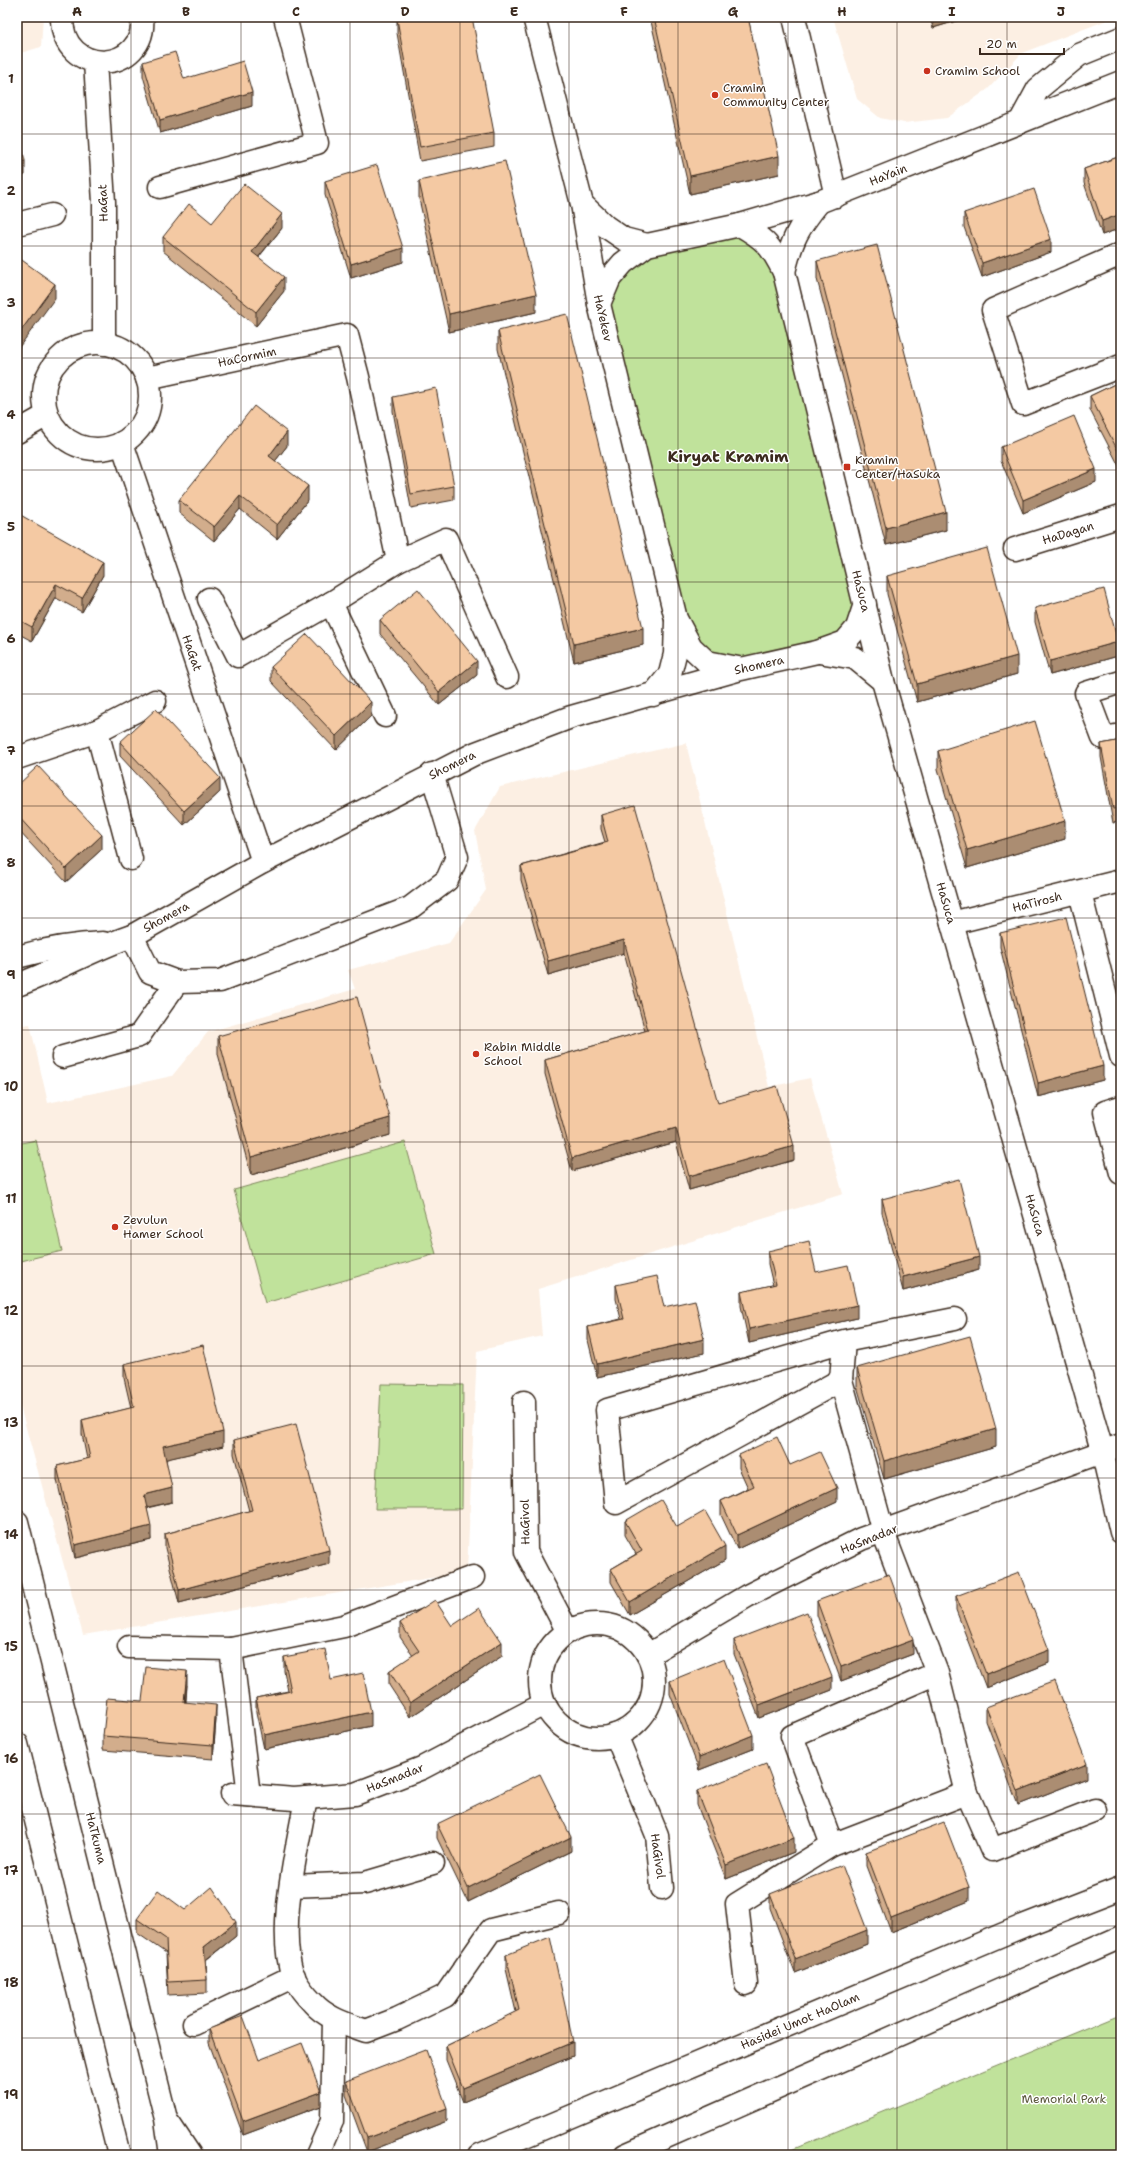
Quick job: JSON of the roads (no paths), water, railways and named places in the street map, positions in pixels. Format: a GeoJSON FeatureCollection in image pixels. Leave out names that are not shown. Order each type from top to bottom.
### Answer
{"type":"FeatureCollection","features":[{"type":"Feature","properties":{"kind":"street"},"geometry":{"type":"LineString","coordinates":[[62,17],[62,28],[65,40],[72,50],[83,58],[95,62],[108,62],[122,58],[132,49],[140,38],[143,24],[142,17]]}},
{"type":"Feature","properties":{"kind":"street"},"geometry":{"type":"LineString","coordinates":[[160,187],[317,143],[285,17]]}},
{"type":"Feature","properties":{"kind":"street","name":"HaYekev"},"geometry":{"type":"LineString","coordinates":[[534,17],[582,204],[599,304],[676,619],[691,648],[707,662],[741,669]]}},
{"type":"Feature","properties":{"kind":"street"},"geometry":{"type":"LineString","coordinates":[[794,17],[828,199]]}},
{"type":"Feature","properties":{"kind":"street"},"geometry":{"type":"LineString","coordinates":[[1020,122],[1038,89],[1079,55],[1121,38]]}},
{"type":"Feature","properties":{"kind":"street","name":"HaGat"},"geometry":{"type":"LineString","coordinates":[[95,62],[104,202],[104,344]]}},
{"type":"Feature","properties":{"kind":"street","name":"HaYain"},"geometry":{"type":"LineString","coordinates":[[599,304],[610,278],[623,262],[647,245],[740,225],[828,199],[1121,82]]}},
{"type":"Feature","properties":{"kind":"street","name":"HaSuca"},"geometry":{"type":"LineString","coordinates":[[784,272],[790,247],[799,227],[828,199]]}},
{"type":"Feature","properties":{"kind":"street","name":"HaYain"},"geometry":{"type":"LineString","coordinates":[[582,204],[605,226],[624,240],[647,245]]}},
{"type":"Feature","properties":{"kind":"street"},"geometry":{"type":"LineString","coordinates":[[17,224],[52,215]]}},
{"type":"Feature","properties":{"kind":"street","name":"HaSuca"},"geometry":{"type":"LineString","coordinates":[[740,225],[760,236],[772,249],[784,272],[883,681],[952,923],[1112,1447],[1121,1532]]}},
{"type":"Feature","properties":{"kind":"street"},"geometry":{"type":"LineString","coordinates":[[1121,254],[993,310],[1023,404],[1121,366]]}},
{"type":"Feature","properties":{"kind":"street","name":"HaCormim"},"geometry":{"type":"LineString","coordinates":[[148,378],[347,335],[358,377],[398,561]]}},
{"type":"Feature","properties":{"kind":"street"},"geometry":{"type":"LineString","coordinates":[[86,344],[104,344],[118,347],[131,354],[148,378],[150,393],[149,408],[143,422],[134,434],[122,443],[105,449],[87,448],[70,442],[57,430],[47,415],[45,391],[47,379],[56,363],[69,351],[86,344]]}},
{"type":"Feature","properties":{"kind":"street"},"geometry":{"type":"LineString","coordinates":[[17,432],[47,415]]}},
{"type":"Feature","properties":{"kind":"street","name":"HaGat"},"geometry":{"type":"LineString","coordinates":[[122,443],[264,862]]}},
{"type":"Feature","properties":{"kind":"street","name":"HaDagan"},"geometry":{"type":"LineString","coordinates":[[1016,549],[1121,516]]}},
{"type":"Feature","properties":{"kind":"street"},"geometry":{"type":"LineString","coordinates":[[210,599],[238,656],[331,603],[398,561],[446,539],[508,677]]}},
{"type":"Feature","properties":{"kind":"street"},"geometry":{"type":"LineString","coordinates":[[331,603],[384,716]]}},
{"type":"Feature","properties":{"kind":"street","name":"Shomera"},"geometry":{"type":"LineString","coordinates":[[17,985],[46,975],[122,939],[264,862],[432,774],[476,753],[571,717],[741,669],[817,652],[845,642],[857,628],[865,604]]}},
{"type":"Feature","properties":{"kind":"street","name":"HaYekev"},"geometry":{"type":"LineString","coordinates":[[653,695],[670,674],[675,654],[676,619]]}},
{"type":"Feature","properties":{"kind":"street","name":"Shomera"},"geometry":{"type":"LineString","coordinates":[[817,652],[855,658],[883,681]]}},
{"type":"Feature","properties":{"kind":"street"},"geometry":{"type":"LineString","coordinates":[[1121,682],[1086,693],[1103,738],[1121,735]]}},
{"type":"Feature","properties":{"kind":"street"},"geometry":{"type":"LineString","coordinates":[[17,758],[97,731],[155,701]]}},
{"type":"Feature","properties":{"kind":"street"},"geometry":{"type":"LineString","coordinates":[[97,731],[131,859]]}},
{"type":"Feature","properties":{"kind":"street"},"geometry":{"type":"LineString","coordinates":[[122,939],[150,972],[177,982],[220,981],[410,908],[447,880],[457,857],[432,774]]}},
{"type":"Feature","properties":{"kind":"street","name":"HaTirosh"},"geometry":{"type":"LineString","coordinates":[[952,923],[1121,881]]}},
{"type":"Feature","properties":{"kind":"street"},"geometry":{"type":"LineString","coordinates":[[1080,892],[1121,1056]]}},
{"type":"Feature","properties":{"kind":"street","name":"Shomera"},"geometry":{"type":"LineString","coordinates":[[17,957],[45,949],[122,939]]}},
{"type":"Feature","properties":{"kind":"street"},"geometry":{"type":"LineString","coordinates":[[63,1057],[139,1036],[177,982]]}},
{"type":"Feature","properties":{"kind":"street"},"geometry":{"type":"LineString","coordinates":[[1121,1107],[1105,1112],[1121,1173]]}},
{"type":"Feature","properties":{"kind":"street"},"geometry":{"type":"LineString","coordinates":[[841,1380],[616,1503],[607,1410],[844,1341],[955,1319]]}},
{"type":"Feature","properties":{"kind":"street"},"geometry":{"type":"LineString","coordinates":[[844,1341],[841,1380],[883,1532],[937,1673],[967,1793],[992,1850],[1094,1810]]}},
{"type":"Feature","properties":{"kind":"street","name":"HaGivol"},"geometry":{"type":"LineString","coordinates":[[524,1402],[526,1552],[568,1632]]}},
{"type":"Feature","properties":{"kind":"street","name":"HaSmadar"},"geometry":{"type":"LineString","coordinates":[[648,1655],[747,1596],[862,1539],[1112,1447]]}},
{"type":"Feature","properties":{"kind":"street","name":"HaTkuma"},"geometry":{"type":"LineString","coordinates":[[17,1522],[166,2119],[171,2155]]}},
{"type":"Feature","properties":{"kind":"street"},"geometry":{"type":"LineString","coordinates":[[129,1647],[231,1649],[344,1626],[473,1577]]}},
{"type":"Feature","properties":{"kind":"street"},"geometry":{"type":"LineString","coordinates":[[604,1624],[622,1629],[637,1640],[648,1655],[654,1674],[653,1693],[646,1711],[633,1726],[616,1735],[603,1738],[590,1738],[576,1734],[563,1727],[552,1717],[544,1704],[540,1688],[541,1672],[546,1656],[555,1642],[568,1632],[585,1625],[604,1624]]}},
{"type":"Feature","properties":{"kind":"street","name":"HaSmadar"},"geometry":{"type":"LineString","coordinates":[[231,1649],[241,1795],[306,1798],[355,1794],[422,1768],[544,1704]]}},
{"type":"Feature","properties":{"kind":"street"},"geometry":{"type":"LineString","coordinates":[[832,1845],[792,1736],[937,1673]]}},
{"type":"Feature","properties":{"kind":"street","name":"HaGivol"},"geometry":{"type":"LineString","coordinates":[[616,1735],[657,1835],[662,1888]]}},
{"type":"Feature","properties":{"kind":"street"},"geometry":{"type":"LineString","coordinates":[[17,1744],[119,2155]]}},
{"type":"Feature","properties":{"kind":"street"},"geometry":{"type":"LineString","coordinates":[[746,1984],[737,1904],[832,1845],[967,1793]]}},
{"type":"Feature","properties":{"kind":"street"},"geometry":{"type":"LineString","coordinates":[[306,1798],[292,1886],[287,1941],[294,1976],[313,2004],[334,2019],[366,2031],[397,2020],[445,1996],[491,1930],[559,1913]]}},
{"type":"Feature","properties":{"kind":"street"},"geometry":{"type":"LineString","coordinates":[[292,1886],[365,1883],[433,1863]]}},
{"type":"Feature","properties":{"kind":"street","name":"Hasidei Umot HaOlam"},"geometry":{"type":"LineString","coordinates":[[480,2155],[1023,1926],[1121,1888]]}},
{"type":"Feature","properties":{"kind":"street"},"geometry":{"type":"LineString","coordinates":[[625,2155],[1121,1937]]}},
{"type":"Feature","properties":{"kind":"street"},"geometry":{"type":"LineString","coordinates":[[194,2024],[294,1976]]}},
{"type":"Feature","properties":{"kind":"street"},"geometry":{"type":"LineString","coordinates":[[317,2155],[332,2121],[334,2019]]}},
{"type":"Feature","properties":{"kind":"street"},"geometry":{"type":"LineString","coordinates":[[166,2119],[190,2155]]}},
{"type":"Feature","properties":{"kind":"place","name":"Cramim School"},"geometry":{"type":"Point","coordinates":[927,71]}},
{"type":"Feature","properties":{"kind":"place","name":"Cramim Community Center"},"geometry":{"type":"Point","coordinates":[715,95]}},
{"type":"Feature","properties":{"kind":"place","name":"Kramim Center/HaSuka"},"geometry":{"type":"Point","coordinates":[847,467]}},
{"type":"Feature","properties":{"kind":"place","name":"Rabin Middle School"},"geometry":{"type":"Point","coordinates":[476,1054]}},
{"type":"Feature","properties":{"kind":"place","name":"Zevulun Hamer School"},"geometry":{"type":"Point","coordinates":[115,1227]}},
{"type":"Feature","properties":{"kind":"district","name":"Kiryat Kramim"},"geometry":{"type":"Point","coordinates":[728,456]}},
{"type":"Feature","properties":{"kind":"park label","name":"Memorial Park"},"geometry":{"type":"Point","coordinates":[1064,2099]}}]}
